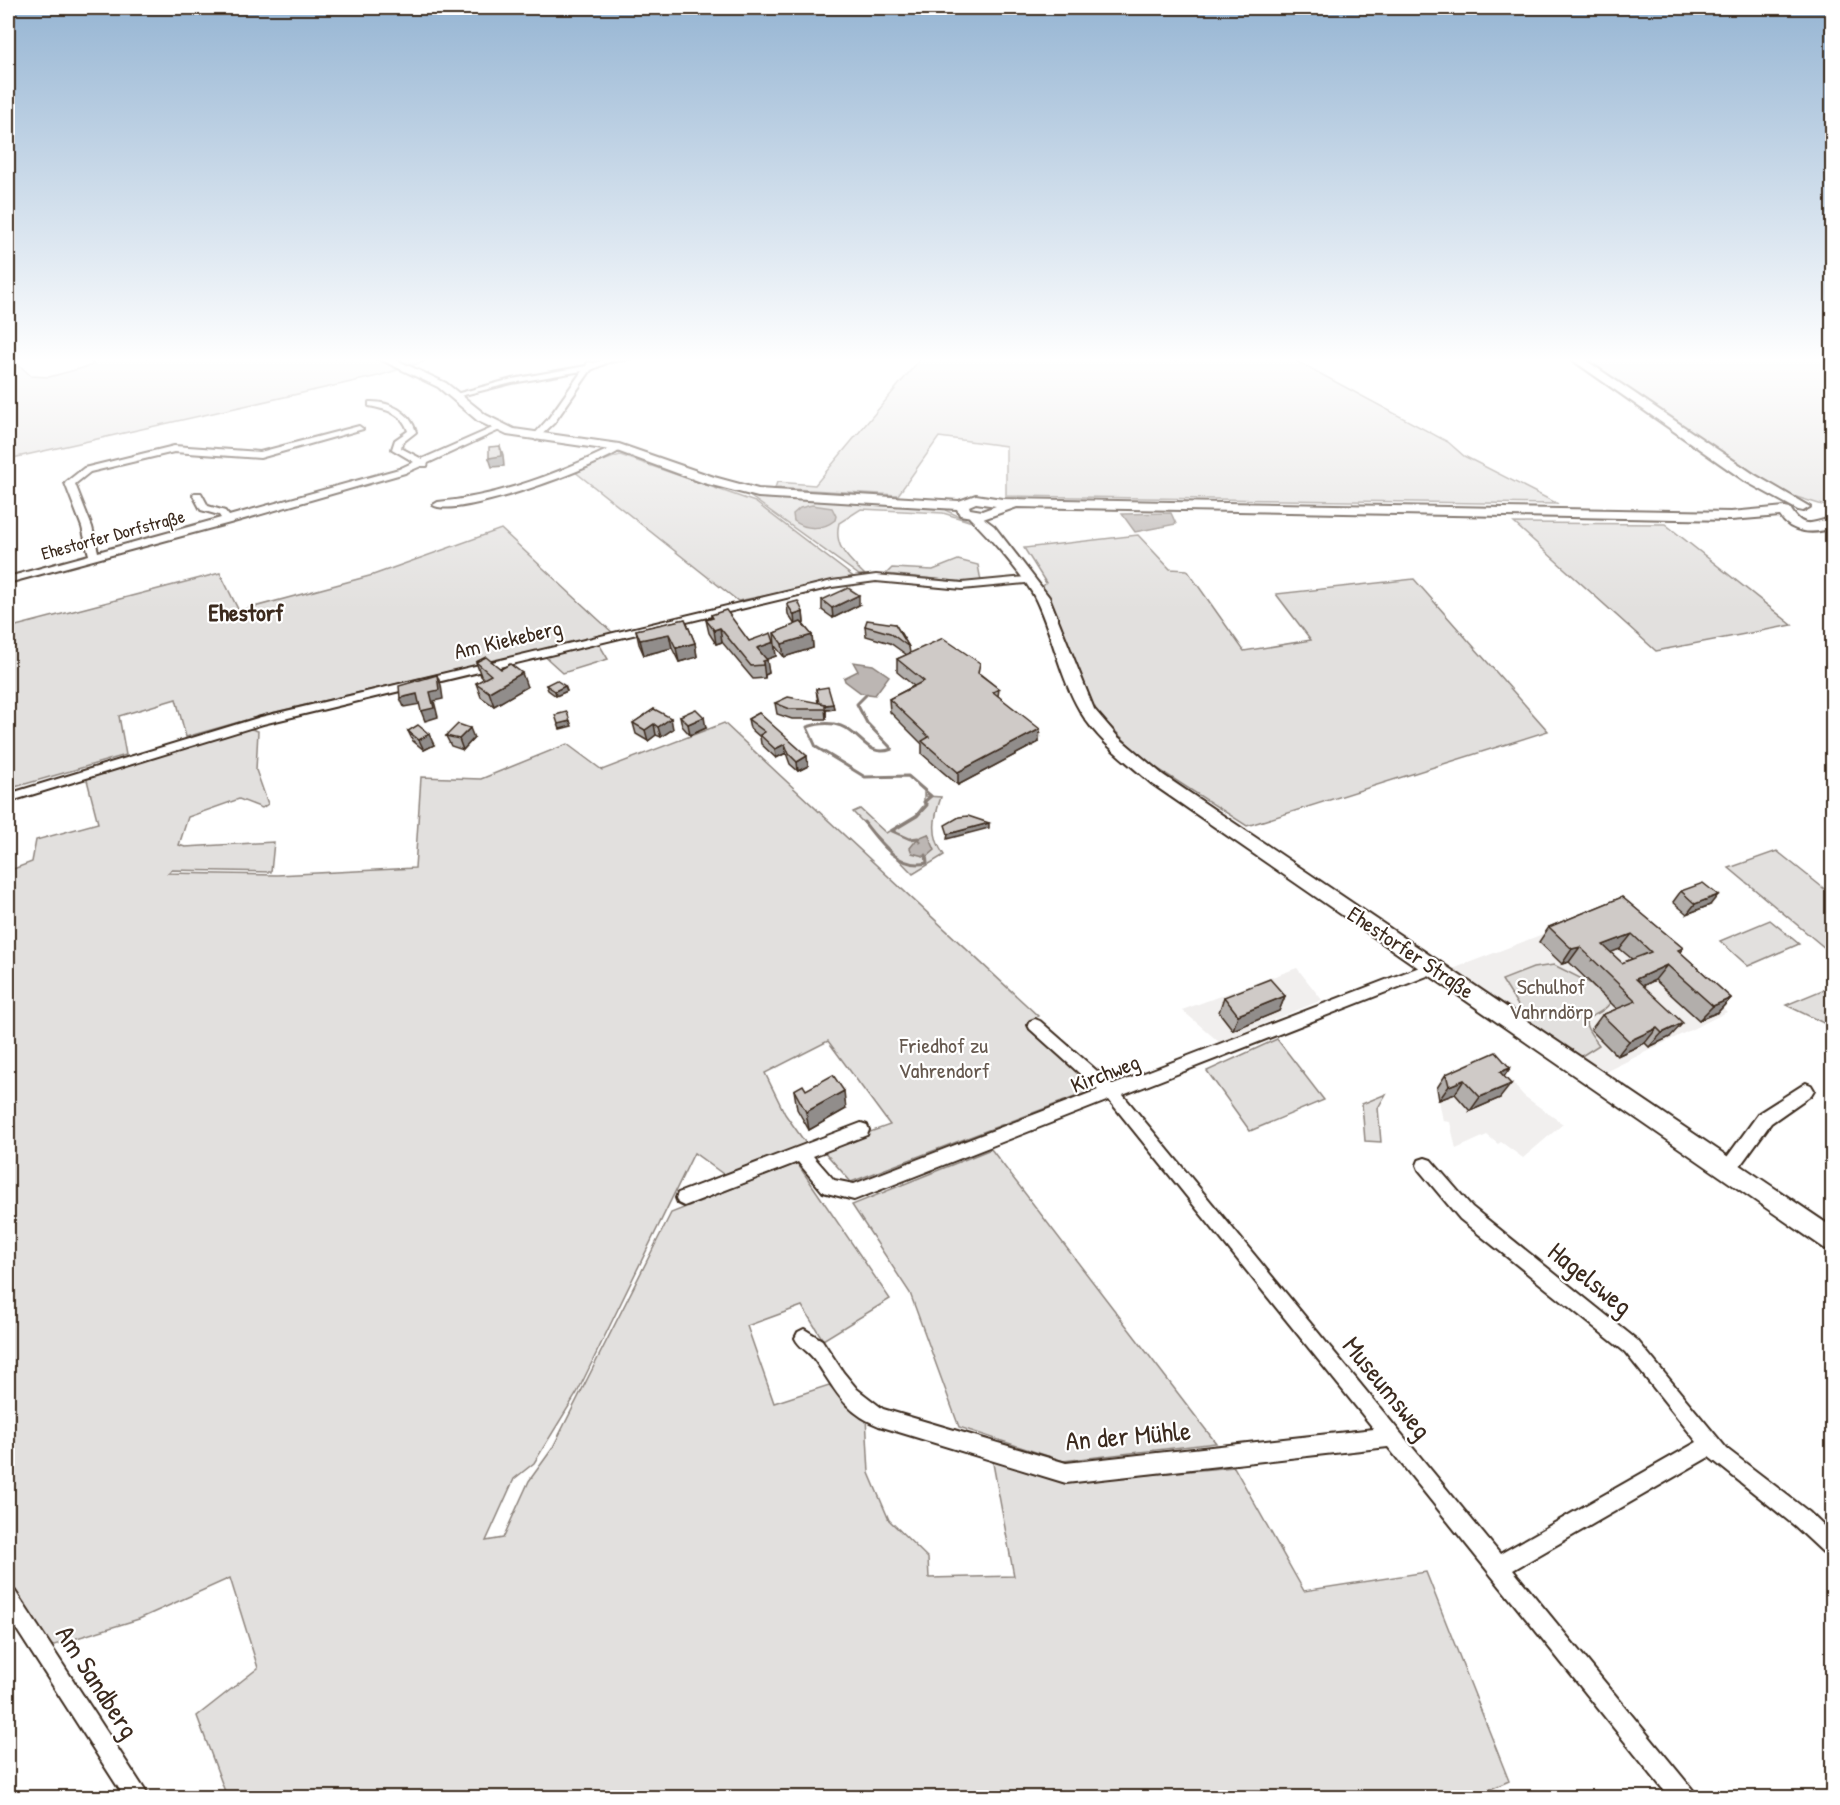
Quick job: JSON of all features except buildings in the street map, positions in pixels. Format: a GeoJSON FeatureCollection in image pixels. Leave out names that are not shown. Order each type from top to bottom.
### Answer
{"type":"FeatureCollection","features":[{"type":"Feature","properties":{"kind":"main road"},"geometry":{"type":"LineString","coordinates":[[572,441],[619,448],[716,482],[758,493],[962,505],[974,499],[990,508]]}},
{"type":"Feature","properties":{"kind":"main road"},"geometry":{"type":"LineString","coordinates":[[962,505],[964,512],[974,515],[990,508],[1044,503],[1731,516],[1794,523],[1815,528],[1825,527],[1825,516],[1803,507],[1750,478],[1696,441]]}},
{"type":"Feature","properties":{"kind":"main road"},"geometry":{"type":"LineString","coordinates":[[1750,478],[1786,510],[1787,517],[1794,523]]}},
{"type":"Feature","properties":{"kind":"main road"},"geometry":{"type":"LineString","coordinates":[[1731,516],[1803,507]]}},
{"type":"Feature","properties":{"kind":"street"},"geometry":{"type":"LineString","coordinates":[[94,557],[87,527],[70,483],[87,470],[174,449],[260,455],[312,441]]}},
{"type":"Feature","properties":{"kind":"street"},"geometry":{"type":"LineString","coordinates":[[399,441],[396,449],[424,464]]}},
{"type":"Feature","properties":{"kind":"street","name":"Ehestorfer Dorfstraße"},"geometry":{"type":"LineString","coordinates":[[8,580],[424,464],[472,441]]}},
{"type":"Feature","properties":{"kind":"street"},"geometry":{"type":"LineString","coordinates":[[438,505],[472,501],[522,488],[619,448]]}},
{"type":"Feature","properties":{"kind":"street","name":"Ehestorfer Dorfstraße"},"geometry":{"type":"LineString","coordinates":[[198,495],[204,508],[222,513],[226,521]]}},
{"type":"Feature","properties":{"kind":"street"},"geometry":{"type":"LineString","coordinates":[[989,529],[990,508]]}},
{"type":"Feature","properties":{"kind":"street","name":"Ehestorfer Straße"},"geometry":{"type":"LineString","coordinates":[[974,515],[989,529],[1026,580],[1033,598],[1046,614],[1088,712],[1126,754],[1157,779],[1833,1240]]}},
{"type":"Feature","properties":{"kind":"street","name":"Am Kiekeberg"},"geometry":{"type":"LineString","coordinates":[[8,798],[261,721],[832,584],[876,578],[962,586],[1026,580]]}},
{"type":"Feature","properties":{"kind":"street","name":"Kirchweg"},"geometry":{"type":"LineString","coordinates":[[801,1153],[829,1187],[854,1192],[1435,968]]}},
{"type":"Feature","properties":{"kind":"street","name":"Museumsweg"},"geometry":{"type":"LineString","coordinates":[[1035,1025],[1113,1094],[1685,1797]]}},
{"type":"Feature","properties":{"kind":"street"},"geometry":{"type":"LineString","coordinates":[[1728,1169],[1765,1118],[1806,1090]]}},
{"type":"Feature","properties":{"kind":"street"},"geometry":{"type":"LineString","coordinates":[[684,1198],[861,1130]]}},
{"type":"Feature","properties":{"kind":"street","name":"Hagelsweg"},"geometry":{"type":"LineString","coordinates":[[1425,1165],[1466,1213],[1631,1346],[1720,1456],[1802,1519],[1833,1547]]}},
{"type":"Feature","properties":{"kind":"street","name":"An der Mühle"},"geometry":{"type":"LineString","coordinates":[[804,1338],[817,1345],[836,1379],[859,1405],[879,1417],[1066,1473],[1392,1437]]}},
{"type":"Feature","properties":{"kind":"street"},"geometry":{"type":"LineString","coordinates":[[1498,1567],[1711,1445]]}},
{"type":"Feature","properties":{"kind":"street","name":"Am Sandberg"},"geometry":{"type":"LineString","coordinates":[[8,1598],[139,1797]]}},
{"type":"Feature","properties":{"kind":"shaded area"},"geometry":{"type":"Polygon","coordinates":[[[812,505],[832,508],[836,516],[835,520],[825,526],[814,528],[794,521],[793,514],[800,508],[812,505]]]}},
{"type":"Feature","properties":{"kind":"shaded area"},"geometry":{"type":"Polygon","coordinates":[[[1171,513],[1176,524],[1135,532],[1122,514],[1171,513]]]}},
{"type":"Feature","properties":{"kind":"shaded area"},"geometry":{"type":"Polygon","coordinates":[[[853,662],[873,665],[889,676],[875,695],[861,693],[845,681],[844,678],[858,671],[853,662]]]}},
{"type":"Feature","properties":{"kind":"shaded area"},"geometry":{"type":"Polygon","coordinates":[[[928,834],[935,850],[927,857],[912,853],[910,848],[918,838],[928,834]]]}},
{"type":"Feature","properties":{"kind":"shaded area"},"geometry":{"type":"Polygon","coordinates":[[[1618,905],[1727,1012],[1603,1073],[1450,970],[1618,905]]]}},
{"type":"Feature","properties":{"kind":"shaded area"},"geometry":{"type":"Polygon","coordinates":[[[1297,968],[1322,1000],[1219,1042],[1182,1010],[1297,968]]]}},
{"type":"Feature","properties":{"kind":"shaded area"},"geometry":{"type":"Polygon","coordinates":[[[1495,1063],[1524,1096],[1563,1124],[1523,1158],[1487,1135],[1456,1149],[1450,1122],[1443,1121],[1439,1100],[1455,1094],[1495,1063]]]}},
{"type":"Feature","properties":{"kind":"green space"},"geometry":{"type":"Polygon","coordinates":[[[8,441],[87,441],[8,459],[8,441]]]}},
{"type":"Feature","properties":{"kind":"green space"},"geometry":{"type":"Polygon","coordinates":[[[852,441],[936,441],[898,495],[775,488],[777,482],[815,485],[852,441]]]}},
{"type":"Feature","properties":{"kind":"green space"},"geometry":{"type":"Polygon","coordinates":[[[971,441],[1447,441],[1464,456],[1558,504],[1006,496],[1006,446],[971,441]]]}},
{"type":"Feature","properties":{"kind":"green space"},"geometry":{"type":"Polygon","coordinates":[[[1703,441],[1832,441],[1832,508],[1777,491],[1703,441]]]}},
{"type":"Feature","properties":{"kind":"green space"},"geometry":{"type":"Polygon","coordinates":[[[620,455],[755,502],[855,578],[738,601],[574,471],[620,455]]]}},
{"type":"Feature","properties":{"kind":"green space"},"geometry":{"type":"Polygon","coordinates":[[[755,494],[946,508],[947,511],[972,522],[943,513],[861,509],[839,523],[838,531],[840,546],[853,564],[865,575],[859,575],[751,497],[755,494]]]}},
{"type":"Feature","properties":{"kind":"green space"},"geometry":{"type":"Polygon","coordinates":[[[1514,523],[1665,524],[1792,625],[1656,651],[1514,523]]]}},
{"type":"Feature","properties":{"kind":"green space"},"geometry":{"type":"Polygon","coordinates":[[[501,529],[613,633],[271,713],[186,737],[176,699],[119,716],[126,755],[8,789],[8,628],[220,573],[239,611],[373,575],[501,529]]]}},
{"type":"Feature","properties":{"kind":"green space"},"geometry":{"type":"Polygon","coordinates":[[[1138,535],[1170,569],[1187,570],[1244,651],[1311,640],[1276,594],[1414,579],[1548,731],[1247,826],[1144,760],[1096,712],[1046,598],[1048,594],[1042,587],[1046,583],[1024,548],[1138,535]]]}},
{"type":"Feature","properties":{"kind":"green space"},"geometry":{"type":"Polygon","coordinates":[[[958,560],[978,565],[981,581],[965,582],[886,574],[892,568],[933,570],[958,560]]]}},
{"type":"Feature","properties":{"kind":"green space"},"geometry":{"type":"Polygon","coordinates":[[[596,639],[608,659],[563,673],[540,652],[596,639]]]}},
{"type":"Feature","properties":{"kind":"green space","name":"Friedhof zu Vahrendorf"},"geometry":{"type":"Polygon","coordinates":[[[724,723],[1038,1016],[1028,1024],[1096,1089],[851,1182],[822,1149],[890,1125],[828,1041],[765,1073],[785,1114],[807,1145],[730,1179],[694,1153],[577,1393],[534,1463],[514,1479],[486,1541],[503,1538],[529,1481],[552,1449],[671,1213],[797,1163],[890,1299],[823,1340],[802,1306],[747,1326],[774,1403],[829,1385],[866,1417],[869,1473],[889,1520],[928,1558],[929,1578],[1014,1576],[992,1458],[1066,1482],[1234,1467],[1304,1591],[1426,1572],[1509,1781],[1470,1798],[227,1797],[197,1716],[258,1668],[230,1578],[139,1619],[51,1646],[21,1611],[8,1582],[8,871],[32,862],[36,840],[98,823],[86,776],[248,728],[258,731],[256,770],[268,804],[262,808],[239,799],[188,817],[179,845],[185,847],[274,842],[271,872],[171,870],[168,873],[277,875],[415,868],[421,777],[481,779],[567,744],[602,770],[724,723]]]}},
{"type":"Feature","properties":{"kind":"green space"},"geometry":{"type":"Polygon","coordinates":[[[924,793],[926,796],[941,797],[935,833],[944,855],[913,874],[853,812],[860,809],[886,833],[916,815],[924,805],[924,793]]]}},
{"type":"Feature","properties":{"kind":"green space"},"geometry":{"type":"Polygon","coordinates":[[[1777,851],[1832,895],[1832,954],[1729,868],[1777,851]]]}},
{"type":"Feature","properties":{"kind":"green space"},"geometry":{"type":"Polygon","coordinates":[[[1770,920],[1799,944],[1748,966],[1720,941],[1770,920]]]}},
{"type":"Feature","properties":{"kind":"green space","name":"Schulhof Vahrndörp"},"geometry":{"type":"Polygon","coordinates":[[[1554,965],[1590,983],[1610,1003],[1586,1021],[1599,1045],[1580,1057],[1527,1020],[1502,980],[1533,968],[1554,965]]]}},
{"type":"Feature","properties":{"kind":"green space"},"geometry":{"type":"Polygon","coordinates":[[[1832,986],[1832,1027],[1786,1005],[1832,986]]]}},
{"type":"Feature","properties":{"kind":"green space"},"geometry":{"type":"Polygon","coordinates":[[[1277,1039],[1324,1100],[1250,1131],[1207,1071],[1277,1039]]]}},
{"type":"Feature","properties":{"kind":"green space"},"geometry":{"type":"Polygon","coordinates":[[[1386,1094],[1378,1108],[1381,1142],[1365,1141],[1362,1104],[1386,1094]]]}},
{"type":"Feature","properties":{"kind":"green space"},"geometry":{"type":"Polygon","coordinates":[[[991,1149],[1216,1443],[1063,1461],[959,1427],[910,1293],[852,1205],[991,1149]]]}},
{"type":"Feature","properties":{"kind":"waterway"},"geometry":{"type":"LineString","coordinates":[[867,694],[857,704],[867,723],[892,749],[881,751],[872,749],[849,730],[838,725],[825,724],[807,727],[816,747],[865,777],[908,776],[931,796],[924,802],[927,805],[917,816],[892,831],[910,839],[918,838],[920,842]]}},
{"type":"Feature","properties":{"kind":"waterway"},"geometry":{"type":"LineString","coordinates":[[864,822],[883,846],[899,858],[917,864],[927,863],[926,855]]}},
{"type":"Feature","properties":{"kind":"district","name":"Ehestorf"},"geometry":{"type":"Point","coordinates":[246,613]}}]}
